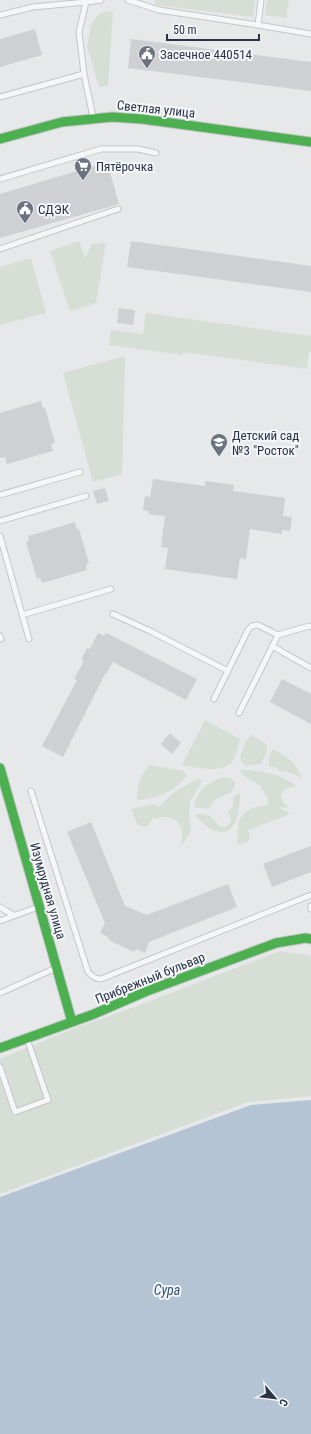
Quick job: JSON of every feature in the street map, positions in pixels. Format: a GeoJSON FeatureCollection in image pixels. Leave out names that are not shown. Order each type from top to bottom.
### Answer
{"type":"FeatureCollection","features":[{"type":"Feature","properties":{"kind":"street","name":"Светлая улица"},"geometry":{"type":"LineString","coordinates":[[0,139],[62,122],[93,118],[142,119],[311,142]]}},
{"type":"Feature","properties":{"kind":"street","name":"Изумрудная улица"},"geometry":{"type":"LineString","coordinates":[[0,768],[2,782],[72,1022]]}},
{"type":"Feature","properties":{"kind":"street","name":"Прибрежный бульвар"},"geometry":{"type":"LineString","coordinates":[[0,1048],[94,1014],[147,991],[276,943],[308,937]]}},
{"type":"Feature","properties":{"kind":"lane"},"geometry":{"type":"LineString","coordinates":[[0,15],[33,7],[101,0]]}},
{"type":"Feature","properties":{"kind":"lane"},"geometry":{"type":"LineString","coordinates":[[130,0],[159,10],[311,34]]}},
{"type":"Feature","properties":{"kind":"lane"},"geometry":{"type":"LineString","coordinates":[[258,25],[261,0]]}},
{"type":"Feature","properties":{"kind":"lane"},"geometry":{"type":"LineString","coordinates":[[86,2],[79,32],[84,74],[93,118]]}},
{"type":"Feature","properties":{"kind":"lane"},"geometry":{"type":"LineString","coordinates":[[0,97],[84,74]]}},
{"type":"Feature","properties":{"kind":"lane"},"geometry":{"type":"LineString","coordinates":[[0,179],[101,149],[138,149],[156,153]]}},
{"type":"Feature","properties":{"kind":"lane"},"geometry":{"type":"LineString","coordinates":[[0,249],[118,209]]}},
{"type":"Feature","properties":{"kind":"lane"},"geometry":{"type":"LineString","coordinates":[[0,495],[80,472]]}},
{"type":"Feature","properties":{"kind":"lane"},"geometry":{"type":"LineString","coordinates":[[0,521],[86,496]]}},
{"type":"Feature","properties":{"kind":"lane"},"geometry":{"type":"LineString","coordinates":[[0,536],[29,639]]}},
{"type":"Feature","properties":{"kind":"lane"},"geometry":{"type":"LineString","coordinates":[[22,615],[111,589]]}},
{"type":"Feature","properties":{"kind":"lane"},"geometry":{"type":"LineString","coordinates":[[113,614],[228,671]]}},
{"type":"Feature","properties":{"kind":"lane"},"geometry":{"type":"LineString","coordinates":[[214,699],[248,630],[252,626],[258,625],[278,635],[309,626],[311,627]]}},
{"type":"Feature","properties":{"kind":"lane"},"geometry":{"type":"LineString","coordinates":[[239,713],[278,635]]}},
{"type":"Feature","properties":{"kind":"lane"},"geometry":{"type":"LineString","coordinates":[[272,646],[311,668]]}},
{"type":"Feature","properties":{"kind":"lane"},"geometry":{"type":"LineString","coordinates":[[31,791],[88,972],[97,979],[101,979],[311,895]]}},
{"type":"Feature","properties":{"kind":"lane"},"geometry":{"type":"LineString","coordinates":[[0,907],[13,915]]}},
{"type":"Feature","properties":{"kind":"lane"},"geometry":{"type":"LineString","coordinates":[[0,920],[39,907]]}},
{"type":"Feature","properties":{"kind":"lane"},"geometry":{"type":"LineString","coordinates":[[0,993],[57,968]]}},
{"type":"Feature","properties":{"kind":"lane"},"geometry":{"type":"LineString","coordinates":[[0,1067],[15,1112],[48,1100],[27,1038]]}},
{"type":"Feature","properties":{"kind":"shaded area"},"geometry":{"type":"Polygon","coordinates":[[[155,0],[255,0],[253,17],[155,5],[155,0]]]}},
{"type":"Feature","properties":{"kind":"shaded area"},"geometry":{"type":"Polygon","coordinates":[[[267,0],[289,0],[286,18],[265,15],[267,0]]]}},
{"type":"Feature","properties":{"kind":"shaded area"},"geometry":{"type":"Polygon","coordinates":[[[113,11],[108,86],[99,87],[87,46],[92,22],[100,13],[113,11]]]}},
{"type":"Feature","properties":{"kind":"shaded area"},"geometry":{"type":"Polygon","coordinates":[[[79,241],[85,258],[92,244],[106,243],[96,303],[70,311],[50,251],[79,241]]]}},
{"type":"Feature","properties":{"kind":"shaded area"},"geometry":{"type":"Polygon","coordinates":[[[31,258],[46,313],[0,325],[0,267],[31,258]]]}},
{"type":"Feature","properties":{"kind":"shaded area"},"geometry":{"type":"Polygon","coordinates":[[[146,313],[311,336],[311,352],[309,352],[307,369],[183,352],[183,355],[109,345],[111,330],[143,334],[146,313]]]}},
{"type":"Feature","properties":{"kind":"shaded area"},"geometry":{"type":"Polygon","coordinates":[[[125,356],[122,474],[93,482],[63,373],[125,356]]]}},
{"type":"Feature","properties":{"kind":"shaded area"},"geometry":{"type":"Polygon","coordinates":[[[205,720],[240,739],[237,752],[231,763],[221,768],[208,769],[182,765],[205,720]]]}},
{"type":"Feature","properties":{"kind":"shaded area"},"geometry":{"type":"Polygon","coordinates":[[[251,735],[267,744],[267,751],[261,764],[243,766],[244,764],[242,763],[240,757],[246,741],[251,735]]]}},
{"type":"Feature","properties":{"kind":"shaded area"},"geometry":{"type":"Polygon","coordinates":[[[273,749],[291,760],[302,778],[286,771],[282,772],[275,767],[270,767],[269,758],[273,749]]]}},
{"type":"Feature","properties":{"kind":"shaded area"},"geometry":{"type":"Polygon","coordinates":[[[150,765],[183,771],[187,776],[176,787],[165,794],[137,800],[139,781],[143,773],[150,765]]]}},
{"type":"Feature","properties":{"kind":"shaded area"},"geometry":{"type":"Polygon","coordinates":[[[240,770],[255,771],[284,778],[296,786],[286,789],[282,793],[282,800],[288,808],[278,807],[290,814],[248,830],[250,837],[248,842],[238,845],[238,828],[242,816],[246,811],[252,808],[269,805],[267,796],[264,794],[265,792],[261,789],[262,787],[243,775],[240,770]]]}},
{"type":"Feature","properties":{"kind":"shaded area"},"geometry":{"type":"Polygon","coordinates":[[[224,777],[230,778],[236,782],[232,792],[214,800],[208,809],[194,807],[195,801],[204,787],[224,777]]]}},
{"type":"Feature","properties":{"kind":"shaded area"},"geometry":{"type":"Polygon","coordinates":[[[200,779],[202,781],[190,802],[189,817],[191,830],[188,837],[180,847],[182,840],[181,827],[174,819],[161,817],[154,819],[154,816],[148,826],[144,827],[138,825],[131,809],[155,804],[159,807],[178,790],[200,779]]]}},
{"type":"Feature","properties":{"kind":"shaded area"},"geometry":{"type":"Polygon","coordinates":[[[240,793],[238,815],[232,827],[228,831],[217,832],[212,830],[207,827],[196,815],[204,814],[210,816],[220,827],[227,826],[231,821],[228,812],[233,806],[233,797],[240,793]]]}},
{"type":"Feature","properties":{"kind":"shaded area"},"geometry":{"type":"Polygon","coordinates":[[[280,951],[311,956],[311,1096],[248,1102],[0,1194],[0,1059],[70,1030],[280,951]]]}},
{"type":"Feature","properties":{"kind":"water","name":"Сура"},"geometry":{"type":"Polygon","coordinates":[[[311,1100],[311,1434],[0,1434],[0,1197],[251,1105],[311,1100]]]}},
{"type":"Feature","properties":{"kind":"building"},"geometry":{"type":"Polygon","coordinates":[[[35,29],[42,55],[0,67],[0,39],[35,29]]]}},
{"type":"Feature","properties":{"kind":"building"},"geometry":{"type":"Polygon","coordinates":[[[131,39],[311,62],[311,91],[128,68],[131,39]]]}},
{"type":"Feature","properties":{"kind":"building"},"geometry":{"type":"Polygon","coordinates":[[[107,162],[119,204],[0,238],[0,194],[107,162]]]}},
{"type":"Feature","properties":{"kind":"building"},"geometry":{"type":"Polygon","coordinates":[[[131,241],[311,266],[311,292],[127,267],[131,241]]]}},
{"type":"Feature","properties":{"kind":"building"},"geometry":{"type":"Polygon","coordinates":[[[119,308],[135,310],[133,325],[117,323],[119,308]]]}},
{"type":"Feature","properties":{"kind":"building"},"geometry":{"type":"Polygon","coordinates":[[[41,401],[43,408],[45,408],[55,443],[51,444],[53,451],[7,464],[5,457],[0,458],[0,413],[41,401]]]}},
{"type":"Feature","properties":{"kind":"building"},"geometry":{"type":"Polygon","coordinates":[[[153,479],[205,486],[205,481],[234,485],[233,491],[285,498],[283,516],[292,517],[290,531],[282,530],[282,534],[250,529],[246,559],[240,558],[237,579],[165,569],[168,548],[161,547],[165,516],[148,514],[149,511],[143,510],[145,496],[150,497],[153,479]]]}},
{"type":"Feature","properties":{"kind":"building"},"geometry":{"type":"Polygon","coordinates":[[[105,488],[109,501],[97,504],[93,491],[105,488]]]}},
{"type":"Feature","properties":{"kind":"building"},"geometry":{"type":"Polygon","coordinates":[[[75,522],[77,530],[79,529],[89,563],[86,564],[87,570],[42,583],[40,578],[37,579],[26,542],[29,541],[28,536],[75,522]]]}},
{"type":"Feature","properties":{"kind":"building"},"geometry":{"type":"Polygon","coordinates":[[[98,633],[104,636],[106,633],[197,679],[186,700],[113,662],[105,674],[63,757],[42,746],[77,680],[74,679],[84,661],[81,660],[87,648],[90,649],[98,633]]]}},
{"type":"Feature","properties":{"kind":"building"},"geometry":{"type":"Polygon","coordinates":[[[282,679],[311,694],[311,724],[270,702],[282,679]]]}},
{"type":"Feature","properties":{"kind":"building"},"geometry":{"type":"Polygon","coordinates":[[[170,733],[181,743],[172,754],[161,744],[170,733]]]}},
{"type":"Feature","properties":{"kind":"building"},"geometry":{"type":"Polygon","coordinates":[[[91,822],[125,906],[147,915],[228,884],[237,907],[149,942],[145,953],[136,949],[134,952],[109,940],[108,937],[100,933],[105,923],[67,832],[91,822]]]}},
{"type":"Feature","properties":{"kind":"building"},"geometry":{"type":"Polygon","coordinates":[[[311,846],[311,872],[272,887],[263,864],[311,846]]]}},
{"type":"Feature","properties":{"kind":"traffic: fast"},"geometry":{"type":"LineString","coordinates":[[0,139],[62,122],[112,117],[142,119],[311,142]]}},
{"type":"Feature","properties":{"kind":"traffic: fast"},"geometry":{"type":"LineString","coordinates":[[0,768],[72,1022]]}},
{"type":"Feature","properties":{"kind":"traffic: fast"},"geometry":{"type":"LineString","coordinates":[[0,1048],[94,1014],[147,991],[276,943],[306,938],[311,939]]}},
{"type":"Feature","properties":{"kind":"place","name":"Засечное 440514"},"geometry":{"type":"Point","coordinates":[147,69]}},
{"type":"Feature","properties":{"kind":"place","name":"Пятёрочка"},"geometry":{"type":"Point","coordinates":[83,181]}},
{"type":"Feature","properties":{"kind":"place","name":"СДЭК"},"geometry":{"type":"Point","coordinates":[25,224]}},
{"type":"Feature","properties":{"kind":"place","name":"Детский сад №3 \"Росток\""},"geometry":{"type":"Point","coordinates":[219,457]}}]}
